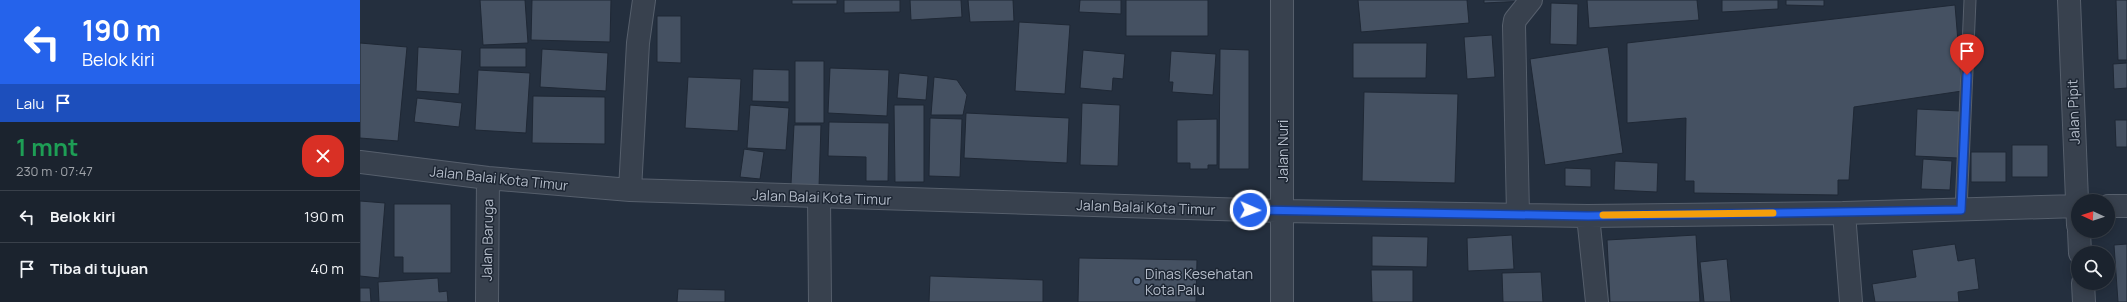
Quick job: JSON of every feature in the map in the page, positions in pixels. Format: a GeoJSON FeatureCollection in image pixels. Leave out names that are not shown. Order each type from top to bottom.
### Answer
{"type":"FeatureCollection","features":[{"type":"Feature","properties":{"kind":"street"},"geometry":{"type":"LineString","coordinates":[[630,190],[638,44],[644,0]]}},
{"type":"Feature","properties":{"kind":"street","name":"Jalan Nuri"},"geometry":{"type":"LineString","coordinates":[[1282,0],[1282,302]]}},
{"type":"Feature","properties":{"kind":"street"},"geometry":{"type":"LineString","coordinates":[[1518,214],[1514,26],[1515,20],[1531,0]]}},
{"type":"Feature","properties":{"kind":"street","name":"Jalan Pipit"},"geometry":{"type":"LineString","coordinates":[[2069,0],[2077,194]]}},
{"type":"Feature","properties":{"kind":"street","name":"Jalan Balai Kota Timur"},"geometry":{"type":"LineString","coordinates":[[360,162],[488,178],[630,190],[819,198],[1282,211],[1588,216],[1961,210],[2071,212]]}},
{"type":"Feature","properties":{"kind":"street","name":"Jalan Baruga"},"geometry":{"type":"LineString","coordinates":[[487,302],[488,178]]}},
{"type":"Feature","properties":{"kind":"street"},"geometry":{"type":"LineString","coordinates":[[819,198],[820,302]]}},
{"type":"Feature","properties":{"kind":"street"},"geometry":{"type":"LineString","coordinates":[[2115,206],[2127,206]]}},
{"type":"Feature","properties":{"kind":"street"},"geometry":{"type":"LineString","coordinates":[[1844,213],[1851,302]]}},
{"type":"Feature","properties":{"kind":"street"},"geometry":{"type":"LineString","coordinates":[[1588,216],[1597,302]]}},
{"type":"Feature","properties":{"kind":"street"},"geometry":{"type":"LineString","coordinates":[[2083,290],[2084,302]]}},
{"type":"Feature","properties":{"kind":"lane"},"geometry":{"type":"LineString","coordinates":[[1961,210],[1970,0]]}},
{"type":"Feature","properties":{"kind":"building"},"geometry":{"type":"Polygon","coordinates":[[[480,0],[525,0],[528,43],[483,45],[480,0]]]}},
{"type":"Feature","properties":{"kind":"building"},"geometry":{"type":"Polygon","coordinates":[[[532,0],[611,0],[610,42],[531,40],[532,0]]]}},
{"type":"Feature","properties":{"kind":"building"},"geometry":{"type":"Polygon","coordinates":[[[792,0],[837,0],[837,4],[792,4],[792,0]]]}},
{"type":"Feature","properties":{"kind":"building"},"geometry":{"type":"Polygon","coordinates":[[[844,0],[900,0],[900,12],[844,13],[844,0]]]}},
{"type":"Feature","properties":{"kind":"building"},"geometry":{"type":"Polygon","coordinates":[[[910,0],[961,0],[962,17],[911,20],[910,0]]]}},
{"type":"Feature","properties":{"kind":"building"},"geometry":{"type":"Polygon","coordinates":[[[968,0],[1013,0],[1014,21],[970,22],[968,0]]]}},
{"type":"Feature","properties":{"kind":"building"},"geometry":{"type":"Polygon","coordinates":[[[1080,0],[1121,0],[1121,14],[1079,12],[1080,0]]]}},
{"type":"Feature","properties":{"kind":"building"},"geometry":{"type":"Polygon","coordinates":[[[1126,0],[1208,0],[1208,36],[1126,36],[1126,0]]]}},
{"type":"Feature","properties":{"kind":"building"},"geometry":{"type":"Polygon","coordinates":[[[1358,0],[1467,0],[1469,23],[1361,32],[1358,0]]]}},
{"type":"Feature","properties":{"kind":"building"},"geometry":{"type":"Polygon","coordinates":[[[1484,0],[1526,0],[1526,1],[1484,3],[1484,0]]]}},
{"type":"Feature","properties":{"kind":"building"},"geometry":{"type":"Polygon","coordinates":[[[1587,0],[1697,0],[1699,20],[1589,28],[1587,0]]]}},
{"type":"Feature","properties":{"kind":"building"},"geometry":{"type":"Polygon","coordinates":[[[1722,0],[1778,0],[1778,9],[1722,12],[1722,0]]]}},
{"type":"Feature","properties":{"kind":"building"},"geometry":{"type":"Polygon","coordinates":[[[1786,0],[1824,0],[1824,6],[1786,5],[1786,0]]]}},
{"type":"Feature","properties":{"kind":"building"},"geometry":{"type":"Polygon","coordinates":[[[2116,0],[2127,0],[2127,60],[2118,60],[2116,0]]]}},
{"type":"Feature","properties":{"kind":"building"},"geometry":{"type":"Polygon","coordinates":[[[1551,3],[1578,4],[1577,45],[1550,44],[1551,3]]]}},
{"type":"Feature","properties":{"kind":"building"},"geometry":{"type":"Polygon","coordinates":[[[1955,5],[1962,91],[1854,107],[1849,180],[1838,180],[1838,195],[1694,193],[1694,181],[1685,181],[1686,118],[1627,123],[1627,43],[1955,5]]]}},
{"type":"Feature","properties":{"kind":"building"},"geometry":{"type":"Polygon","coordinates":[[[657,16],[681,16],[681,63],[657,62],[657,16]]]}},
{"type":"Feature","properties":{"kind":"building"},"geometry":{"type":"Polygon","coordinates":[[[1019,22],[1070,25],[1065,94],[1015,91],[1019,22]]]}},
{"type":"Feature","properties":{"kind":"building"},"geometry":{"type":"Polygon","coordinates":[[[1492,35],[1495,77],[1467,79],[1464,37],[1492,35]]]}},
{"type":"Feature","properties":{"kind":"building"},"geometry":{"type":"Polygon","coordinates":[[[360,43],[407,47],[398,141],[360,138],[360,43]]]}},
{"type":"Feature","properties":{"kind":"building"},"geometry":{"type":"Polygon","coordinates":[[[1353,43],[1427,43],[1426,78],[1353,78],[1353,43]]]}},
{"type":"Feature","properties":{"kind":"building"},"geometry":{"type":"Polygon","coordinates":[[[418,47],[462,50],[459,94],[416,91],[418,47]]]}},
{"type":"Feature","properties":{"kind":"building"},"geometry":{"type":"Polygon","coordinates":[[[1608,47],[1623,153],[1545,165],[1530,59],[1608,47]]]}},
{"type":"Feature","properties":{"kind":"building"},"geometry":{"type":"Polygon","coordinates":[[[480,48],[526,48],[526,67],[480,67],[480,48]]]}},
{"type":"Feature","properties":{"kind":"building"},"geometry":{"type":"Polygon","coordinates":[[[542,49],[608,53],[606,91],[540,87],[542,49]]]}},
{"type":"Feature","properties":{"kind":"building"},"geometry":{"type":"Polygon","coordinates":[[[1220,49],[1249,50],[1249,169],[1219,169],[1220,49]]]}},
{"type":"Feature","properties":{"kind":"building"},"geometry":{"type":"Polygon","coordinates":[[[1083,50],[1125,54],[1123,79],[1113,78],[1112,91],[1080,88],[1083,50]]]}},
{"type":"Feature","properties":{"kind":"building"},"geometry":{"type":"Polygon","coordinates":[[[1171,51],[1216,54],[1213,95],[1172,92],[1173,82],[1169,82],[1171,51]]]}},
{"type":"Feature","properties":{"kind":"building"},"geometry":{"type":"Polygon","coordinates":[[[795,61],[824,61],[824,123],[795,123],[795,61]]]}},
{"type":"Feature","properties":{"kind":"building"},"geometry":{"type":"Polygon","coordinates":[[[2127,63],[2127,88],[2114,89],[2113,64],[2127,63]]]}},
{"type":"Feature","properties":{"kind":"building"},"geometry":{"type":"Polygon","coordinates":[[[830,68],[889,70],[887,116],[828,113],[830,68]]]}},
{"type":"Feature","properties":{"kind":"building"},"geometry":{"type":"Polygon","coordinates":[[[753,69],[789,70],[789,102],[752,101],[753,69]]]}},
{"type":"Feature","properties":{"kind":"building"},"geometry":{"type":"Polygon","coordinates":[[[478,70],[530,73],[526,133],[475,130],[478,70]]]}},
{"type":"Feature","properties":{"kind":"building"},"geometry":{"type":"Polygon","coordinates":[[[899,73],[928,76],[926,100],[897,98],[899,73]]]}},
{"type":"Feature","properties":{"kind":"building"},"geometry":{"type":"Polygon","coordinates":[[[688,77],[741,79],[738,131],[685,128],[688,77]]]}},
{"type":"Feature","properties":{"kind":"building"},"geometry":{"type":"Polygon","coordinates":[[[934,77],[957,80],[967,95],[963,115],[931,115],[934,77]]]}},
{"type":"Feature","properties":{"kind":"building"},"geometry":{"type":"Polygon","coordinates":[[[1364,92],[1458,94],[1455,183],[1362,181],[1364,92]]]}},
{"type":"Feature","properties":{"kind":"building"},"geometry":{"type":"Polygon","coordinates":[[[533,96],[605,97],[605,144],[532,143],[533,96]]]}},
{"type":"Feature","properties":{"kind":"building"},"geometry":{"type":"Polygon","coordinates":[[[417,98],[462,103],[459,127],[414,122],[417,98]]]}},
{"type":"Feature","properties":{"kind":"building"},"geometry":{"type":"Polygon","coordinates":[[[1082,103],[1120,105],[1118,166],[1080,165],[1082,103]]]}},
{"type":"Feature","properties":{"kind":"building"},"geometry":{"type":"Polygon","coordinates":[[[750,105],[789,108],[786,150],[747,148],[750,105]]]}},
{"type":"Feature","properties":{"kind":"building"},"geometry":{"type":"Polygon","coordinates":[[[894,105],[924,105],[924,182],[895,182],[894,105]]]}},
{"type":"Feature","properties":{"kind":"building"},"geometry":{"type":"Polygon","coordinates":[[[1917,109],[1960,111],[1958,158],[1915,156],[1917,109]]]}},
{"type":"Feature","properties":{"kind":"building"},"geometry":{"type":"Polygon","coordinates":[[[966,113],[1069,118],[1067,163],[964,158],[966,113]]]}},
{"type":"Feature","properties":{"kind":"building"},"geometry":{"type":"Polygon","coordinates":[[[930,118],[962,119],[960,177],[929,176],[930,118]]]}},
{"type":"Feature","properties":{"kind":"building"},"geometry":{"type":"Polygon","coordinates":[[[1217,119],[1217,165],[1208,165],[1208,169],[1190,169],[1190,163],[1177,163],[1177,120],[1217,119]]]}},
{"type":"Feature","properties":{"kind":"building"},"geometry":{"type":"Polygon","coordinates":[[[2115,120],[2127,120],[2127,147],[2116,147],[2115,120]]]}},
{"type":"Feature","properties":{"kind":"building"},"geometry":{"type":"Polygon","coordinates":[[[829,122],[889,123],[888,181],[866,181],[866,157],[828,156],[829,122]]]}},
{"type":"Feature","properties":{"kind":"building"},"geometry":{"type":"Polygon","coordinates":[[[794,125],[821,125],[819,187],[791,184],[794,125]]]}},
{"type":"Feature","properties":{"kind":"building"},"geometry":{"type":"Polygon","coordinates":[[[2012,145],[2048,145],[2048,177],[2012,177],[2012,145]]]}},
{"type":"Feature","properties":{"kind":"building"},"geometry":{"type":"Polygon","coordinates":[[[744,149],[764,152],[760,179],[740,177],[744,149]]]}},
{"type":"Feature","properties":{"kind":"building"},"geometry":{"type":"Polygon","coordinates":[[[1971,152],[2006,152],[2006,182],[1971,182],[1971,152]]]}},
{"type":"Feature","properties":{"kind":"building"},"geometry":{"type":"Polygon","coordinates":[[[1923,159],[1952,161],[1950,190],[1921,189],[1923,159]]]}},
{"type":"Feature","properties":{"kind":"building"},"geometry":{"type":"Polygon","coordinates":[[[1615,161],[1658,163],[1657,192],[1614,190],[1615,161]]]}},
{"type":"Feature","properties":{"kind":"building"},"geometry":{"type":"Polygon","coordinates":[[[1565,168],[1591,169],[1591,187],[1565,186],[1565,168]]]}},
{"type":"Feature","properties":{"kind":"building"},"geometry":{"type":"Polygon","coordinates":[[[360,201],[385,203],[379,278],[360,276],[360,201]]]}},
{"type":"Feature","properties":{"kind":"building"},"geometry":{"type":"Polygon","coordinates":[[[394,204],[451,204],[451,273],[403,273],[403,257],[394,257],[394,204]]]}},
{"type":"Feature","properties":{"kind":"building"},"geometry":{"type":"Polygon","coordinates":[[[1512,235],[1514,269],[1468,271],[1467,238],[1512,235]]]}},
{"type":"Feature","properties":{"kind":"building"},"geometry":{"type":"Polygon","coordinates":[[[1696,235],[1700,302],[1610,302],[1607,240],[1696,235]]]}},
{"type":"Feature","properties":{"kind":"building"},"geometry":{"type":"Polygon","coordinates":[[[1372,236],[1428,237],[1427,267],[1372,266],[1372,236]]]}},
{"type":"Feature","properties":{"kind":"building"},"geometry":{"type":"Polygon","coordinates":[[[1955,244],[1958,261],[1975,258],[1979,289],[1958,292],[1959,302],[1875,302],[1872,284],[1916,277],[1912,250],[1955,244]]]}},
{"type":"Feature","properties":{"kind":"building"},"geometry":{"type":"Polygon","coordinates":[[[2127,244],[2127,302],[2118,302],[2114,245],[2127,244]]]}},
{"type":"Feature","properties":{"kind":"building","name":"Dinas Kesehatan Kota Palu"},"geometry":{"type":"Polygon","coordinates":[[[1079,258],[1197,260],[1196,302],[1078,302],[1079,258]]]}},
{"type":"Feature","properties":{"kind":"building"},"geometry":{"type":"Polygon","coordinates":[[[1727,259],[1731,302],[1704,302],[1700,262],[1727,259]]]}},
{"type":"Feature","properties":{"kind":"building"},"geometry":{"type":"Polygon","coordinates":[[[1371,270],[1413,270],[1413,302],[1372,302],[1371,270]]]}},
{"type":"Feature","properties":{"kind":"building"},"geometry":{"type":"Polygon","coordinates":[[[1541,272],[1543,302],[1503,302],[1502,273],[1541,272]]]}},
{"type":"Feature","properties":{"kind":"building"},"geometry":{"type":"Polygon","coordinates":[[[930,276],[1043,280],[1043,302],[929,302],[930,276]]]}},
{"type":"Feature","properties":{"kind":"building"},"geometry":{"type":"Polygon","coordinates":[[[438,278],[439,292],[447,291],[448,302],[379,302],[378,282],[438,278]]]}},
{"type":"Feature","properties":{"kind":"building"},"geometry":{"type":"Polygon","coordinates":[[[360,288],[370,288],[371,302],[360,302],[360,288]]]}},
{"type":"Feature","properties":{"kind":"building"},"geometry":{"type":"Polygon","coordinates":[[[678,289],[725,290],[725,302],[677,302],[678,289]]]}},
{"type":"Feature","properties":{"kind":"slow traffic"},"geometry":{"type":"LineString","coordinates":[[1603,215],[1773,213]]}},
{"type":"Feature","properties":{"kind":"place","name":"Dinas Kesehatan Kota Palu"},"geometry":{"type":"Point","coordinates":[1137,281]}},
{"type":"Feature","properties":{"kind":"route"},"geometry":{"type":"LineString","coordinates":[[1250,210],[1588,216],[1961,210],[1967,75]]}}]}
